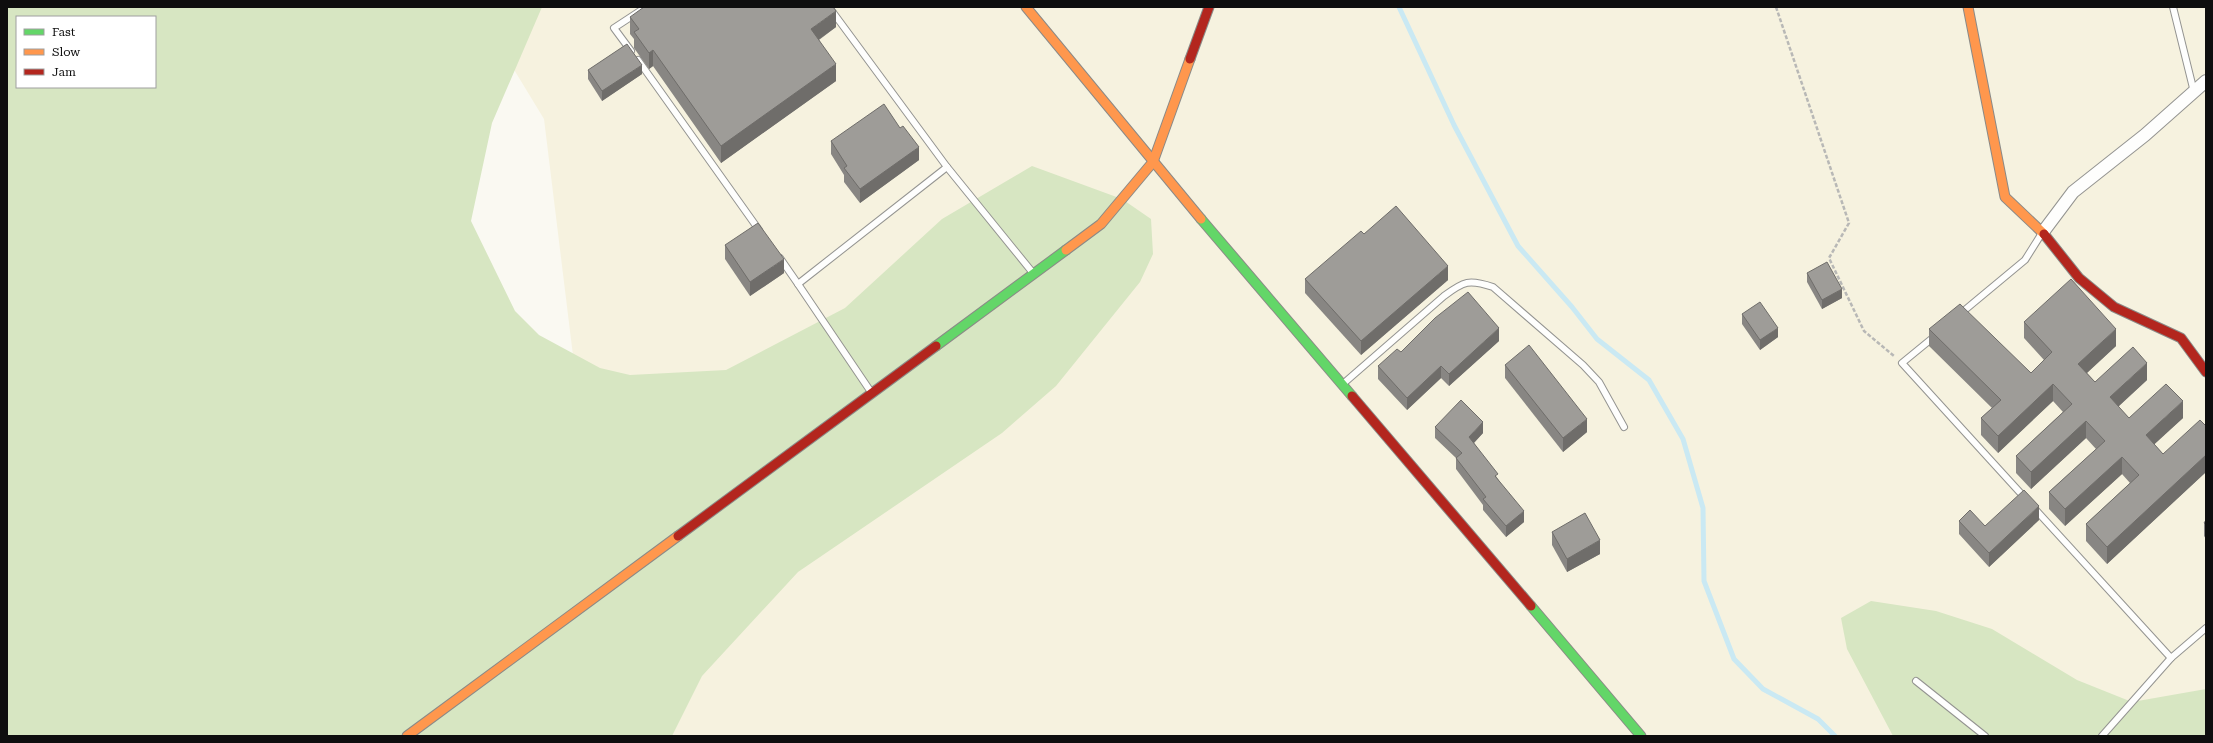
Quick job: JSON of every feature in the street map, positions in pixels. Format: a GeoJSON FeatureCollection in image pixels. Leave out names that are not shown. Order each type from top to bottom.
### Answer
{"type":"FeatureCollection","features":[{"type":"Feature","properties":{"kind":"street"},"geometry":{"type":"LineString","coordinates":[[1026,7],[1153,162],[1641,736]]}},
{"type":"Feature","properties":{"kind":"street"},"geometry":{"type":"LineString","coordinates":[[407,736],[1101,224],[1153,162],[1210,7]]}},
{"type":"Feature","properties":{"kind":"street"},"geometry":{"type":"LineString","coordinates":[[1968,7],[2004,197],[2043,232],[2079,278],[2114,307],[2181,338],[2206,372]]}},
{"type":"Feature","properties":{"kind":"street"},"geometry":{"type":"LineString","coordinates":[[2043,232],[2073,192],[2145,136],[2206,81]]}},
{"type":"Feature","properties":{"kind":"lane"},"geometry":{"type":"LineString","coordinates":[[646,7],[614,28],[766,239]]}},
{"type":"Feature","properties":{"kind":"lane"},"geometry":{"type":"LineString","coordinates":[[829,7],[947,167],[1034,274]]}},
{"type":"Feature","properties":{"kind":"lane"},"geometry":{"type":"LineString","coordinates":[[2172,7],[2194,92]]}},
{"type":"Feature","properties":{"kind":"lane"},"geometry":{"type":"LineString","coordinates":[[798,284],[947,167]]}},
{"type":"Feature","properties":{"kind":"lane"},"geometry":{"type":"LineString","coordinates":[[1955,319],[2025,260],[2043,232]]}},
{"type":"Feature","properties":{"kind":"lane"},"geometry":{"type":"LineString","coordinates":[[775,252],[872,393]]}},
{"type":"Feature","properties":{"kind":"lane"},"geometry":{"type":"LineString","coordinates":[[1343,385],[1444,296],[1459,285],[1476,281],[1493,287],[1583,365],[1599,382],[1624,427]]}},
{"type":"Feature","properties":{"kind":"lane"},"geometry":{"type":"LineString","coordinates":[[1938,333],[1902,363],[2171,658]]}},
{"type":"Feature","properties":{"kind":"lane"},"geometry":{"type":"LineString","coordinates":[[2102,736],[2171,658],[2206,628]]}},
{"type":"Feature","properties":{"kind":"lane"},"geometry":{"type":"LineString","coordinates":[[1916,681],[1985,736]]}},
{"type":"Feature","properties":{"kind":"path"},"geometry":{"type":"LineString","coordinates":[[1776,7],[1849,224],[1829,258],[1864,331],[1902,363]]}},
{"type":"Feature","properties":{"kind":"shaded area"},"geometry":{"type":"Polygon","coordinates":[[[476,7],[2206,7],[2206,736],[373,736],[589,486],[544,119],[476,7]]]}},
{"type":"Feature","properties":{"kind":"green space"},"geometry":{"type":"Polygon","coordinates":[[[7,7],[542,7],[492,123],[471,221],[515,311],[539,335],[600,368],[630,375],[726,370],[845,308],[942,219],[1032,166],[1122,199],[1151,219],[1153,254],[1140,282],[1056,386],[1002,433],[798,572],[702,676],[672,736],[7,736],[7,7]]]}},
{"type":"Feature","properties":{"kind":"green space"},"geometry":{"type":"Polygon","coordinates":[[[1871,601],[1936,611],[1992,629],[2077,680],[2132,702],[2206,689],[2206,736],[1893,736],[1847,649],[1841,618],[1871,601]]]}},
{"type":"Feature","properties":{"kind":"building"},"geometry":{"type":"Polygon","coordinates":[[[644,7],[833,7],[836,11],[811,29],[836,64],[721,146],[653,50],[649,53],[634,32],[639,29],[630,17],[644,7]]]}},
{"type":"Feature","properties":{"kind":"building"},"geometry":{"type":"Polygon","coordinates":[[[627,44],[642,65],[602,91],[588,70],[627,44]]]}},
{"type":"Feature","properties":{"kind":"building"},"geometry":{"type":"Polygon","coordinates":[[[884,104],[900,128],[903,126],[919,147],[860,189],[844,168],[847,166],[831,141],[884,104]]]}},
{"type":"Feature","properties":{"kind":"building"},"geometry":{"type":"Polygon","coordinates":[[[1396,206],[1448,266],[1361,341],[1305,279],[1361,231],[1364,234],[1396,206]]]}},
{"type":"Feature","properties":{"kind":"building"},"geometry":{"type":"Polygon","coordinates":[[[758,223],[784,259],[750,282],[725,245],[758,223]]]}},
{"type":"Feature","properties":{"kind":"building"},"geometry":{"type":"Polygon","coordinates":[[[1827,262],[1842,289],[1822,300],[1807,273],[1827,262]]]}},
{"type":"Feature","properties":{"kind":"building"},"geometry":{"type":"Polygon","coordinates":[[[2071,279],[2116,329],[2078,364],[2095,382],[2133,347],[2147,363],[2110,397],[2129,418],[2166,384],[2183,401],[2146,435],[2163,454],[2200,420],[2206,426],[2206,455],[2107,547],[2086,524],[2139,475],[2122,457],[2065,509],[2049,492],[2105,441],[2086,421],[2031,472],[2016,456],[2072,404],[2053,384],[1998,436],[1981,418],[2001,400],[1929,329],[1960,304],[2031,373],[2052,352],[2024,322],[2071,279]]]}},
{"type":"Feature","properties":{"kind":"building"},"geometry":{"type":"Polygon","coordinates":[[[1468,292],[1499,328],[1449,374],[1441,366],[1407,398],[1378,366],[1397,349],[1401,352],[1435,318],[1468,292]]]}},
{"type":"Feature","properties":{"kind":"building"},"geometry":{"type":"Polygon","coordinates":[[[1760,302],[1778,328],[1760,340],[1742,314],[1760,302]]]}},
{"type":"Feature","properties":{"kind":"building"},"geometry":{"type":"Polygon","coordinates":[[[1529,345],[1587,419],[1563,438],[1505,365],[1529,345]]]}},
{"type":"Feature","properties":{"kind":"building"},"geometry":{"type":"Polygon","coordinates":[[[1461,400],[1483,422],[1469,437],[1498,474],[1495,476],[1524,511],[1506,526],[1483,499],[1486,497],[1456,458],[1462,453],[1435,427],[1461,400]]]}},
{"type":"Feature","properties":{"kind":"building"},"geometry":{"type":"Polygon","coordinates":[[[2024,490],[2039,506],[1989,553],[1959,521],[1970,510],[1985,526],[2024,490]]]}},
{"type":"Feature","properties":{"kind":"building"},"geometry":{"type":"Polygon","coordinates":[[[1585,513],[1600,540],[1567,559],[1552,532],[1585,513]]]}},
{"type":"Feature","properties":{"kind":"waterway"},"geometry":{"type":"LineString","coordinates":[[1399,7],[1454,125],[1518,246],[1572,307],[1597,339],[1649,380],[1683,439],[1703,508],[1704,581],[1734,659],[1763,689],[1818,719],[1835,736]]}},
{"type":"Feature","properties":{"kind":"traffic: fast"},"geometry":{"type":"LineString","coordinates":[[1201,219],[1352,396]]}},
{"type":"Feature","properties":{"kind":"traffic: fast"},"geometry":{"type":"LineString","coordinates":[[936,346],[1066,250]]}},
{"type":"Feature","properties":{"kind":"traffic: fast"},"geometry":{"type":"LineString","coordinates":[[1531,606],[1641,736]]}},
{"type":"Feature","properties":{"kind":"traffic: slow"},"geometry":{"type":"LineString","coordinates":[[1026,7],[1201,219]]}},
{"type":"Feature","properties":{"kind":"traffic: slow"},"geometry":{"type":"LineString","coordinates":[[1968,7],[2005,197],[2044,234]]}},
{"type":"Feature","properties":{"kind":"traffic: slow"},"geometry":{"type":"LineString","coordinates":[[1066,250],[1101,224],[1153,162],[1190,59]]}},
{"type":"Feature","properties":{"kind":"traffic: slow"},"geometry":{"type":"LineString","coordinates":[[407,736],[678,536]]}},
{"type":"Feature","properties":{"kind":"traffic: jam"},"geometry":{"type":"LineString","coordinates":[[1190,59],[1209,7]]}},
{"type":"Feature","properties":{"kind":"traffic: jam"},"geometry":{"type":"LineString","coordinates":[[2044,234],[2079,278],[2114,307],[2181,338],[2206,372]]}},
{"type":"Feature","properties":{"kind":"traffic: jam"},"geometry":{"type":"LineString","coordinates":[[678,536],[936,346]]}},
{"type":"Feature","properties":{"kind":"traffic: jam"},"geometry":{"type":"LineString","coordinates":[[1352,396],[1531,606]]}}]}
